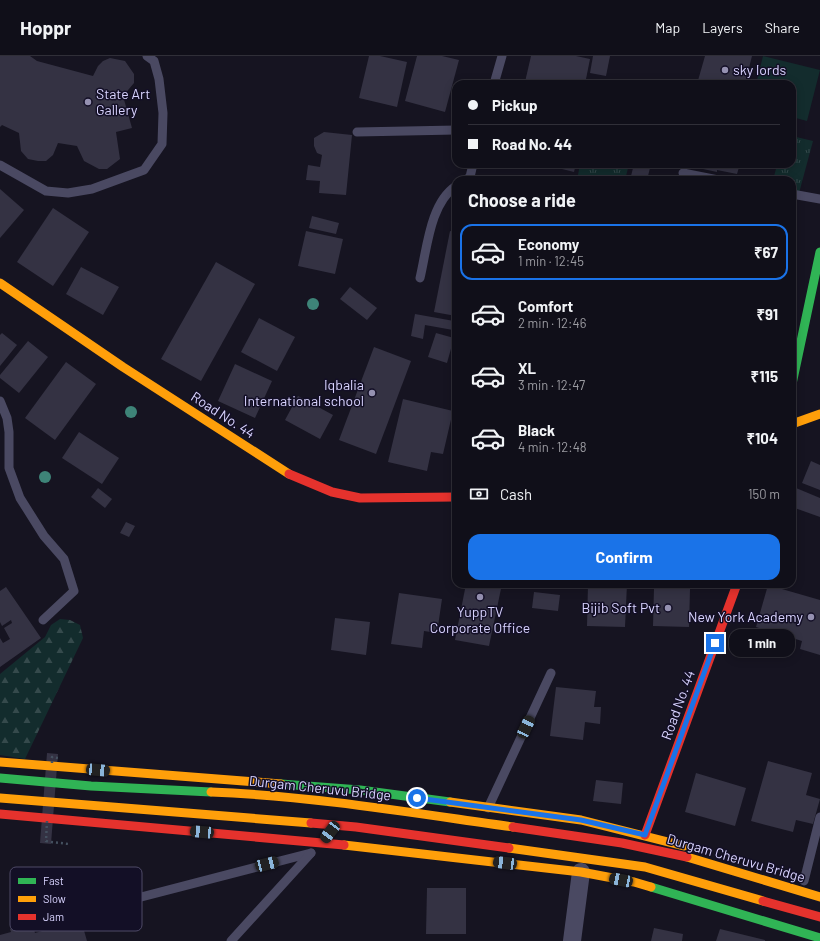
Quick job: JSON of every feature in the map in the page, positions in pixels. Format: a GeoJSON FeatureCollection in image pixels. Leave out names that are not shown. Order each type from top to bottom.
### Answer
{"type":"FeatureCollection","features":[{"type":"Feature","properties":{"kind":"main road"},"geometry":{"type":"LineString","coordinates":[[796,365],[820,252]]}},
{"type":"Feature","properties":{"kind":"main road","name":"Road No. 44"},"geometry":{"type":"LineString","coordinates":[[0,283],[124,367],[292,476],[332,492],[360,498],[452,497]]}},
{"type":"Feature","properties":{"kind":"main road"},"geometry":{"type":"LineString","coordinates":[[796,423],[820,414]]}},
{"type":"Feature","properties":{"kind":"main road","name":"Road No. 44"},"geometry":{"type":"LineString","coordinates":[[645,835],[736,588]]}},
{"type":"Feature","properties":{"kind":"main road"},"geometry":{"type":"LineString","coordinates":[[0,762],[360,790],[581,820],[645,835],[713,855]]}},
{"type":"Feature","properties":{"kind":"main road","name":"Durgam Cheruvu Bridge"},"geometry":{"type":"LineString","coordinates":[[0,778],[91,786],[264,794],[342,803],[622,843],[674,853],[820,897]]}},
{"type":"Feature","properties":{"kind":"main road"},"geometry":{"type":"LineString","coordinates":[[322,842],[360,790]]}},
{"type":"Feature","properties":{"kind":"main road"},"geometry":{"type":"LineString","coordinates":[[0,798],[356,827],[645,867],[820,916]]}},
{"type":"Feature","properties":{"kind":"main road"},"geometry":{"type":"LineString","coordinates":[[0,814],[322,842],[582,872],[634,882],[820,938]]}},
{"type":"Feature","properties":{"kind":"main road"},"geometry":{"type":"LineString","coordinates":[[800,880],[814,884]]}},
{"type":"Feature","properties":{"kind":"street"},"geometry":{"type":"LineString","coordinates":[[572,941],[582,872]]}},
{"type":"Feature","properties":{"kind":"lane"},"geometry":{"type":"LineString","coordinates":[[0,165],[46,191],[68,194],[92,189],[144,170],[162,144],[163,114],[159,79],[154,61],[147,56]]}},
{"type":"Feature","properties":{"kind":"lane"},"geometry":{"type":"LineString","coordinates":[[495,80],[502,56]]}},
{"type":"Feature","properties":{"kind":"lane"},"geometry":{"type":"LineString","coordinates":[[357,132],[452,130]]}},
{"type":"Feature","properties":{"kind":"lane"},"geometry":{"type":"LineString","coordinates":[[683,173],[698,176]]}},
{"type":"Feature","properties":{"kind":"lane"},"geometry":{"type":"LineString","coordinates":[[420,278],[435,211],[452,189]]}},
{"type":"Feature","properties":{"kind":"lane"},"geometry":{"type":"LineString","coordinates":[[796,195],[820,199]]}},
{"type":"Feature","properties":{"kind":"lane"},"geometry":{"type":"LineString","coordinates":[[0,401],[8,425],[10,468],[20,498],[44,536],[64,559],[74,591],[43,620]]}},
{"type":"Feature","properties":{"kind":"lane"},"geometry":{"type":"LineString","coordinates":[[488,808],[552,673]]}},
{"type":"Feature","properties":{"kind":"lane"},"geometry":{"type":"LineString","coordinates":[[800,880],[820,817]]}},
{"type":"Feature","properties":{"kind":"lane"},"geometry":{"type":"LineString","coordinates":[[231,941],[322,842]]}},
{"type":"Feature","properties":{"kind":"lane"},"geometry":{"type":"LineString","coordinates":[[142,897],[311,853]]}},
{"type":"Feature","properties":{"kind":"path"},"geometry":{"type":"LineString","coordinates":[[51,842],[69,844]]}},
{"type":"Feature","properties":{"kind":"green space"},"geometry":{"type":"Polygon","coordinates":[[[763,56],[820,70],[807,121],[796,118],[796,80],[757,80],[763,56]]]}},
{"type":"Feature","properties":{"kind":"green space"},"geometry":{"type":"Polygon","coordinates":[[[796,137],[813,141],[799,193],[796,192],[796,176],[774,176],[776,169],[772,168],[796,168],[796,137]]]}},
{"type":"Feature","properties":{"kind":"green space"},"geometry":{"type":"Polygon","coordinates":[[[579,168],[628,168],[626,176],[578,175],[579,168]]]}},
{"type":"Feature","properties":{"kind":"green space"},"geometry":{"type":"Polygon","coordinates":[[[60,619],[70,620],[80,625],[83,638],[25,759],[0,755],[0,674],[45,637],[51,625],[60,619]]]}},
{"type":"Feature","properties":{"kind":"building"},"geometry":{"type":"Polygon","coordinates":[[[0,56],[30,56],[37,61],[93,76],[98,66],[103,61],[110,58],[125,61],[134,74],[134,83],[123,96],[132,128],[116,132],[120,159],[107,169],[99,169],[84,161],[77,146],[58,143],[53,155],[46,161],[28,159],[21,151],[19,133],[2,125],[0,127],[0,56]]]}},
{"type":"Feature","properties":{"kind":"building"},"geometry":{"type":"Polygon","coordinates":[[[369,56],[380,56],[407,62],[397,107],[359,98],[369,56]]]}},
{"type":"Feature","properties":{"kind":"building"},"geometry":{"type":"Polygon","coordinates":[[[417,56],[442,56],[459,60],[454,80],[452,80],[452,86],[445,112],[405,101],[417,56]]]}},
{"type":"Feature","properties":{"kind":"building"},"geometry":{"type":"Polygon","coordinates":[[[531,56],[576,56],[590,59],[586,80],[525,80],[531,56]]]}},
{"type":"Feature","properties":{"kind":"building"},"geometry":{"type":"Polygon","coordinates":[[[593,56],[610,56],[606,76],[590,73],[593,56]]]}},
{"type":"Feature","properties":{"kind":"building","name":"sky lords"},"geometry":{"type":"Polygon","coordinates":[[[705,56],[752,56],[746,80],[698,80],[705,56]]]}},
{"type":"Feature","properties":{"kind":"building"},"geometry":{"type":"Polygon","coordinates":[[[324,132],[352,135],[346,195],[319,193],[320,181],[306,180],[308,165],[320,167],[322,155],[317,153],[314,146],[314,138],[324,132]]]}},
{"type":"Feature","properties":{"kind":"building"},"geometry":{"type":"Polygon","coordinates":[[[558,168],[575,168],[574,172],[558,168]]]}},
{"type":"Feature","properties":{"kind":"building"},"geometry":{"type":"Polygon","coordinates":[[[633,168],[650,168],[648,176],[631,176],[633,168]]]}},
{"type":"Feature","properties":{"kind":"building"},"geometry":{"type":"Polygon","coordinates":[[[698,168],[739,168],[737,174],[717,170],[717,172],[698,168]]]}},
{"type":"Feature","properties":{"kind":"building"},"geometry":{"type":"Polygon","coordinates":[[[0,189],[24,210],[0,238],[0,189]]]}},
{"type":"Feature","properties":{"kind":"building"},"geometry":{"type":"Polygon","coordinates":[[[53,208],[89,232],[53,286],[17,262],[53,208]]]}},
{"type":"Feature","properties":{"kind":"building"},"geometry":{"type":"Polygon","coordinates":[[[312,216],[339,223],[336,234],[309,228],[312,216]]]}},
{"type":"Feature","properties":{"kind":"building"},"geometry":{"type":"Polygon","coordinates":[[[306,231],[343,239],[335,274],[298,266],[306,231]]]}},
{"type":"Feature","properties":{"kind":"building"},"geometry":{"type":"Polygon","coordinates":[[[450,231],[452,231],[452,315],[434,312],[450,231]]]}},
{"type":"Feature","properties":{"kind":"building"},"geometry":{"type":"Polygon","coordinates":[[[216,262],[255,284],[201,381],[161,359],[216,262]]]}},
{"type":"Feature","properties":{"kind":"building"},"geometry":{"type":"Polygon","coordinates":[[[81,267],[119,287],[103,315],[66,294],[81,267]]]}},
{"type":"Feature","properties":{"kind":"building"},"geometry":{"type":"Polygon","coordinates":[[[350,287],[377,308],[367,320],[340,299],[350,287]]]}},
{"type":"Feature","properties":{"kind":"building"},"geometry":{"type":"Polygon","coordinates":[[[415,314],[452,321],[452,330],[425,325],[423,339],[411,336],[415,314]]]}},
{"type":"Feature","properties":{"kind":"building"},"geometry":{"type":"Polygon","coordinates":[[[259,318],[295,337],[277,371],[241,352],[259,318]]]}},
{"type":"Feature","properties":{"kind":"building"},"geometry":{"type":"Polygon","coordinates":[[[2,333],[17,345],[0,366],[0,335],[2,333]]]}},
{"type":"Feature","properties":{"kind":"building"},"geometry":{"type":"Polygon","coordinates":[[[436,333],[452,337],[452,345],[447,363],[428,357],[436,333]]]}},
{"type":"Feature","properties":{"kind":"building"},"geometry":{"type":"Polygon","coordinates":[[[28,341],[48,357],[19,393],[0,378],[0,375],[28,341]]]}},
{"type":"Feature","properties":{"kind":"building"},"geometry":{"type":"Polygon","coordinates":[[[374,347],[411,361],[376,454],[339,440],[374,347]]]}},
{"type":"Feature","properties":{"kind":"building"},"geometry":{"type":"Polygon","coordinates":[[[66,362],[96,384],[55,440],[25,418],[66,362]]]}},
{"type":"Feature","properties":{"kind":"building"},"geometry":{"type":"Polygon","coordinates":[[[235,364],[272,381],[255,418],[218,401],[235,364]]]}},
{"type":"Feature","properties":{"kind":"building"},"geometry":{"type":"Polygon","coordinates":[[[298,396],[333,415],[320,439],[285,420],[298,396]]]}},
{"type":"Feature","properties":{"kind":"building"},"geometry":{"type":"Polygon","coordinates":[[[403,399],[452,411],[443,454],[431,452],[427,471],[388,462],[403,399]]]}},
{"type":"Feature","properties":{"kind":"building"},"geometry":{"type":"Polygon","coordinates":[[[79,432],[119,458],[102,484],[62,458],[79,432]]]}},
{"type":"Feature","properties":{"kind":"building"},"geometry":{"type":"Polygon","coordinates":[[[811,461],[820,465],[820,490],[802,483],[811,461]]]}},
{"type":"Feature","properties":{"kind":"building"},"geometry":{"type":"Polygon","coordinates":[[[98,488],[112,499],[105,508],[91,497],[98,488]]]}},
{"type":"Feature","properties":{"kind":"building"},"geometry":{"type":"Polygon","coordinates":[[[796,488],[820,498],[820,517],[796,508],[796,488]]]}},
{"type":"Feature","properties":{"kind":"building"},"geometry":{"type":"Polygon","coordinates":[[[126,522],[135,526],[129,537],[120,533],[126,522]]]}},
{"type":"Feature","properties":{"kind":"building"},"geometry":{"type":"Polygon","coordinates":[[[6,587],[41,638],[0,667],[0,638],[3,643],[10,639],[4,628],[12,623],[11,620],[2,626],[0,622],[0,591],[6,587]]]}},
{"type":"Feature","properties":{"kind":"building"},"geometry":{"type":"Polygon","coordinates":[[[465,588],[501,588],[489,646],[455,640],[465,588]]]}},
{"type":"Feature","properties":{"kind":"building"},"geometry":{"type":"Polygon","coordinates":[[[588,588],[627,588],[625,627],[587,626],[588,588]]]}},
{"type":"Feature","properties":{"kind":"building"},"geometry":{"type":"Polygon","coordinates":[[[654,588],[690,589],[689,627],[653,626],[654,588]]]}},
{"type":"Feature","properties":{"kind":"building"},"geometry":{"type":"Polygon","coordinates":[[[767,588],[778,588],[820,600],[820,655],[800,649],[802,641],[756,627],[767,588]]]}},
{"type":"Feature","properties":{"kind":"building"},"geometry":{"type":"Polygon","coordinates":[[[534,592],[560,595],[558,611],[532,608],[534,592]]]}},
{"type":"Feature","properties":{"kind":"building"},"geometry":{"type":"Polygon","coordinates":[[[399,593],[442,599],[437,633],[424,631],[422,648],[391,644],[399,593]]]}},
{"type":"Feature","properties":{"kind":"building"},"geometry":{"type":"Polygon","coordinates":[[[335,618],[370,622],[366,655],[331,650],[335,618]]]}},
{"type":"Feature","properties":{"kind":"building"},"geometry":{"type":"Polygon","coordinates":[[[556,687],[596,691],[594,707],[601,707],[600,724],[585,722],[583,740],[550,736],[556,687]]]}},
{"type":"Feature","properties":{"kind":"building"},"geometry":{"type":"Polygon","coordinates":[[[47,753],[58,754],[51,844],[40,843],[47,753]]]}},
{"type":"Feature","properties":{"kind":"building"},"geometry":{"type":"Polygon","coordinates":[[[768,761],[812,773],[806,795],[820,799],[813,824],[796,820],[793,832],[751,821],[768,761]]]}},
{"type":"Feature","properties":{"kind":"building"},"geometry":{"type":"Polygon","coordinates":[[[696,773],[746,788],[735,826],[685,812],[696,773]]]}},
{"type":"Feature","properties":{"kind":"building"},"geometry":{"type":"Polygon","coordinates":[[[596,780],[623,783],[621,804],[593,801],[596,780]]]}},
{"type":"Feature","properties":{"kind":"building"},"geometry":{"type":"Polygon","coordinates":[[[427,888],[466,888],[466,934],[426,934],[427,888]]]}},
{"type":"Feature","properties":{"kind":"building"},"geometry":{"type":"Polygon","coordinates":[[[654,928],[683,934],[682,941],[651,941],[654,928]]]}},
{"type":"Feature","properties":{"kind":"building"},"geometry":{"type":"Polygon","coordinates":[[[720,929],[765,940],[765,941],[716,941],[720,929]]]}},
{"type":"Feature","properties":{"kind":"building"},"geometry":{"type":"Polygon","coordinates":[[[11,931],[34,931],[35,933],[42,931],[84,931],[87,941],[0,941],[0,935],[11,931]]]}},
{"type":"Feature","properties":{"kind":"traffic: fast"},"geometry":{"type":"LineString","coordinates":[[796,365],[820,252]]}},
{"type":"Feature","properties":{"kind":"traffic: fast"},"geometry":{"type":"LineString","coordinates":[[0,778],[91,786],[211,792]]}},
{"type":"Feature","properties":{"kind":"traffic: fast"},"geometry":{"type":"LineString","coordinates":[[281,784],[360,790],[450,802]]}},
{"type":"Feature","properties":{"kind":"traffic: fast"},"geometry":{"type":"LineString","coordinates":[[651,887],[820,938]]}},
{"type":"Feature","properties":{"kind":"traffic: slow"},"geometry":{"type":"LineString","coordinates":[[0,283],[123,367],[289,474]]}},
{"type":"Feature","properties":{"kind":"traffic: slow"},"geometry":{"type":"LineString","coordinates":[[796,423],[820,414]]}},
{"type":"Feature","properties":{"kind":"traffic: slow"},"geometry":{"type":"LineString","coordinates":[[0,762],[281,784]]}},
{"type":"Feature","properties":{"kind":"traffic: slow"},"geometry":{"type":"LineString","coordinates":[[211,792],[325,801],[513,827]]}},
{"type":"Feature","properties":{"kind":"traffic: slow"},"geometry":{"type":"LineString","coordinates":[[0,798],[311,823]]}},
{"type":"Feature","properties":{"kind":"traffic: slow"},"geometry":{"type":"LineString","coordinates":[[450,802],[581,820],[684,846]]}},
{"type":"Feature","properties":{"kind":"traffic: slow"},"geometry":{"type":"LineString","coordinates":[[344,845],[581,872],[634,882],[651,887]]}},
{"type":"Feature","properties":{"kind":"traffic: slow"},"geometry":{"type":"LineString","coordinates":[[509,848],[645,867],[763,901]]}},
{"type":"Feature","properties":{"kind":"traffic: slow"},"geometry":{"type":"LineString","coordinates":[[687,857],[820,897]]}},
{"type":"Feature","properties":{"kind":"traffic: jam"},"geometry":{"type":"LineString","coordinates":[[289,474],[332,492],[360,498],[452,497]]}},
{"type":"Feature","properties":{"kind":"traffic: jam"},"geometry":{"type":"LineString","coordinates":[[645,835],[736,588]]}},
{"type":"Feature","properties":{"kind":"traffic: jam"},"geometry":{"type":"LineString","coordinates":[[0,814],[344,845]]}},
{"type":"Feature","properties":{"kind":"traffic: jam"},"geometry":{"type":"LineString","coordinates":[[311,823],[356,827],[509,848]]}},
{"type":"Feature","properties":{"kind":"traffic: jam"},"geometry":{"type":"LineString","coordinates":[[513,827],[622,843],[687,857]]}},
{"type":"Feature","properties":{"kind":"traffic: jam"},"geometry":{"type":"LineString","coordinates":[[763,901],[820,917]]}},
{"type":"Feature","properties":{"kind":"place","name":"sky lords"},"geometry":{"type":"Point","coordinates":[725,70]}},
{"type":"Feature","properties":{"kind":"place","name":"State Art Gallery"},"geometry":{"type":"Point","coordinates":[88,102]}},
{"type":"Feature","properties":{"kind":"place","name":"Iqbalia International school"},"geometry":{"type":"Point","coordinates":[372,393]}},
{"type":"Feature","properties":{"kind":"place","name":"YuppTV Corporate Office"},"geometry":{"type":"Point","coordinates":[480,597]}},
{"type":"Feature","properties":{"kind":"place","name":"Bijib Soft Pvt"},"geometry":{"type":"Point","coordinates":[668,608]}},
{"type":"Feature","properties":{"kind":"place","name":"New York Academy"},"geometry":{"type":"Point","coordinates":[811,617]}},
{"type":"Feature","properties":{"kind":"route"},"geometry":{"type":"LineString","coordinates":[[417,798],[581,820],[645,835],[715,643]]}}]}
